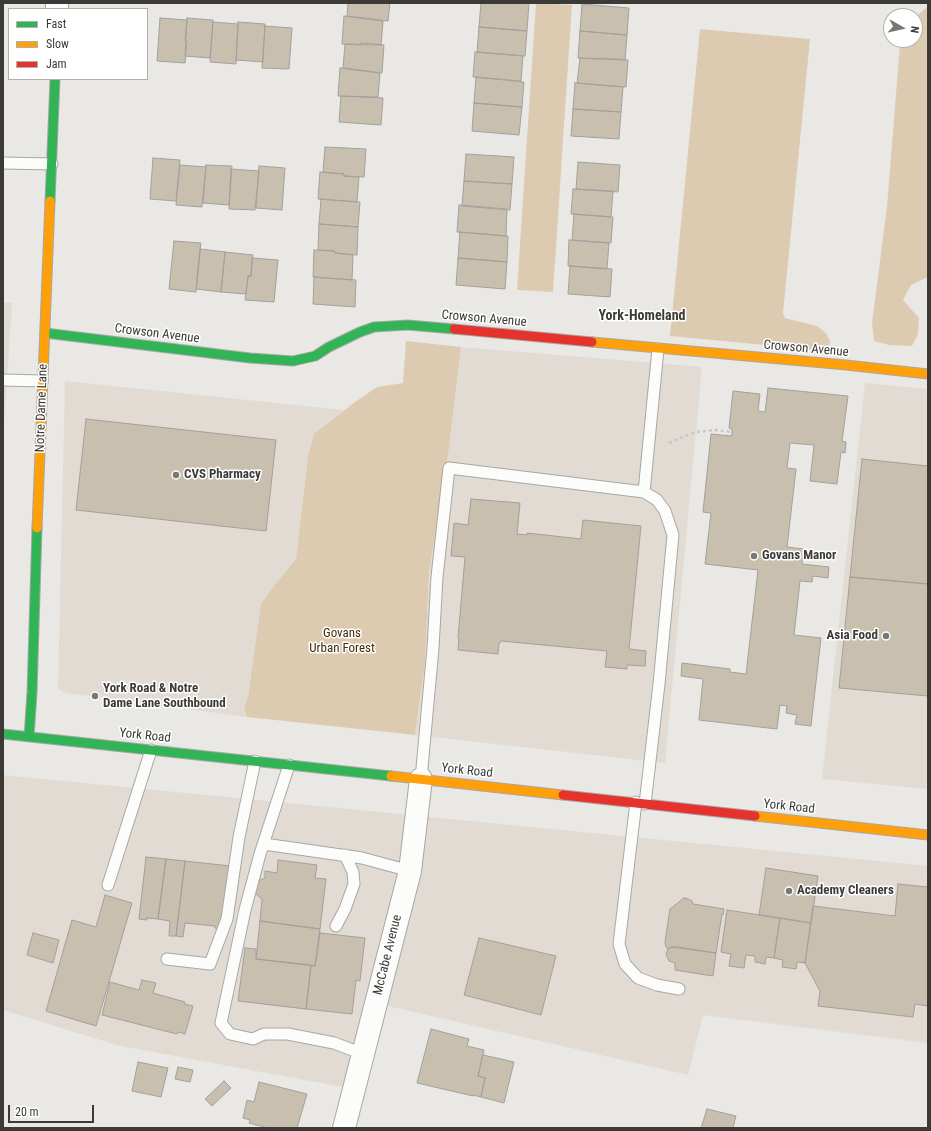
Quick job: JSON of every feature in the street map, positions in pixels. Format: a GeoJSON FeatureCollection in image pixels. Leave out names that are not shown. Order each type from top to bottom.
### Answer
{"type":"FeatureCollection","features":[{"type":"Feature","properties":{"kind":"street","name":"Notre Dame Lane"},"geometry":{"type":"LineString","coordinates":[[29,737],[33,678],[42,381],[55,80]]}},
{"type":"Feature","properties":{"kind":"street","name":"Crowson Avenue"},"geometry":{"type":"LineString","coordinates":[[45,333],[250,358],[294,361],[315,356],[329,347],[374,327],[408,325],[846,365],[928,374]]}},
{"type":"Feature","properties":{"kind":"street","name":"York Road"},"geometry":{"type":"LineString","coordinates":[[3,734],[928,835]]}},
{"type":"Feature","properties":{"kind":"street","name":"McCabe Avenue"},"geometry":{"type":"LineString","coordinates":[[344,1128],[410,871],[421,780]]}},
{"type":"Feature","properties":{"kind":"lane"},"geometry":{"type":"LineString","coordinates":[[3,163],[52,164]]}},
{"type":"Feature","properties":{"kind":"lane"},"geometry":{"type":"LineString","coordinates":[[644,492],[658,348]]}},
{"type":"Feature","properties":{"kind":"lane"},"geometry":{"type":"LineString","coordinates":[[3,380],[42,381]]}},
{"type":"Feature","properties":{"kind":"lane"},"geometry":{"type":"LineString","coordinates":[[421,780],[433,648],[438,570],[450,468],[644,492],[657,500],[665,511],[672,535],[659,684],[619,944],[625,964],[638,978],[657,985],[680,989]]}},
{"type":"Feature","properties":{"kind":"lane"},"geometry":{"type":"LineString","coordinates":[[108,885],[151,750]]}},
{"type":"Feature","properties":{"kind":"lane"},"geometry":{"type":"LineString","coordinates":[[167,959],[210,964],[227,919],[239,837],[255,761]]}},
{"type":"Feature","properties":{"kind":"lane"},"geometry":{"type":"LineString","coordinates":[[289,765],[245,910],[221,1023],[230,1034],[253,1038],[264,1034],[288,1034],[334,1043],[363,1054]]}},
{"type":"Feature","properties":{"kind":"lane"},"geometry":{"type":"LineString","coordinates":[[264,844],[362,858],[410,871]]}},
{"type":"Feature","properties":{"kind":"lane"},"geometry":{"type":"LineString","coordinates":[[336,926],[345,909],[354,884],[353,872],[345,855]]}},
{"type":"Feature","properties":{"kind":"path"},"geometry":{"type":"LineString","coordinates":[[666,444],[697,432],[715,430],[732,432]]}},
{"type":"Feature","properties":{"kind":"shaded area"},"geometry":{"type":"Polygon","coordinates":[[[3,303],[12,303],[3,439],[3,303]]]}},
{"type":"Feature","properties":{"kind":"shaded area"},"geometry":{"type":"Polygon","coordinates":[[[461,347],[702,367],[665,763],[415,735],[425,663],[429,573],[449,448],[461,347]]]}},
{"type":"Feature","properties":{"kind":"shaded area"},"geometry":{"type":"Polygon","coordinates":[[[65,381],[344,410],[315,434],[308,456],[296,559],[261,604],[248,697],[244,707],[247,717],[66,693],[58,689],[65,381]]]}},
{"type":"Feature","properties":{"kind":"shaded area"},"geometry":{"type":"Polygon","coordinates":[[[865,383],[928,389],[928,789],[822,779],[865,383]]]}},
{"type":"Feature","properties":{"kind":"shaded area"},"geometry":{"type":"Polygon","coordinates":[[[3,775],[928,866],[928,1043],[703,1015],[688,1075],[375,1003],[354,1089],[120,1046],[3,1010],[3,775]]]}},
{"type":"Feature","properties":{"kind":"green space"},"geometry":{"type":"Polygon","coordinates":[[[536,3],[572,5],[553,292],[517,290],[536,3]]]}},
{"type":"Feature","properties":{"kind":"green space"},"geometry":{"type":"Polygon","coordinates":[[[928,6],[928,277],[911,285],[903,300],[919,318],[918,334],[912,346],[889,345],[874,341],[872,323],[887,207],[900,48],[923,48],[923,11],[928,6]]]}},
{"type":"Feature","properties":{"kind":"green space"},"geometry":{"type":"Polygon","coordinates":[[[700,29],[810,39],[783,313],[785,318],[817,326],[826,333],[830,341],[828,351],[670,336],[700,29]]]}},
{"type":"Feature","properties":{"kind":"green space","name":"Govans Urban Forest"},"geometry":{"type":"Polygon","coordinates":[[[406,341],[461,347],[449,448],[429,573],[425,663],[415,735],[247,717],[244,707],[248,697],[261,604],[296,559],[308,456],[314,434],[377,387],[403,383],[406,341]]]}},
{"type":"Feature","properties":{"kind":"building"},"geometry":{"type":"Polygon","coordinates":[[[348,3],[390,3],[388,21],[347,16],[348,3]]]}},
{"type":"Feature","properties":{"kind":"building"},"geometry":{"type":"Polygon","coordinates":[[[481,3],[529,3],[527,31],[479,27],[481,3]]]}},
{"type":"Feature","properties":{"kind":"building"},"geometry":{"type":"Polygon","coordinates":[[[582,4],[629,8],[627,35],[580,31],[582,4]]]}},
{"type":"Feature","properties":{"kind":"building"},"geometry":{"type":"Polygon","coordinates":[[[344,16],[383,21],[381,45],[342,44],[344,16]]]}},
{"type":"Feature","properties":{"kind":"building"},"geometry":{"type":"Polygon","coordinates":[[[160,18],[187,20],[185,63],[157,61],[160,18]]]}},
{"type":"Feature","properties":{"kind":"building"},"geometry":{"type":"Polygon","coordinates":[[[187,18],[213,20],[210,58],[185,56],[187,18]]]}},
{"type":"Feature","properties":{"kind":"building"},"geometry":{"type":"Polygon","coordinates":[[[213,22],[238,24],[236,64],[210,62],[213,22]]]}},
{"type":"Feature","properties":{"kind":"building"},"geometry":{"type":"Polygon","coordinates":[[[238,22],[265,24],[263,62],[236,60],[238,22]]]}},
{"type":"Feature","properties":{"kind":"building"},"geometry":{"type":"Polygon","coordinates":[[[265,26],[292,28],[289,69],[262,68],[265,26]]]}},
{"type":"Feature","properties":{"kind":"building"},"geometry":{"type":"Polygon","coordinates":[[[479,27],[527,31],[525,56],[477,52],[479,27]]]}},
{"type":"Feature","properties":{"kind":"building"},"geometry":{"type":"Polygon","coordinates":[[[580,31],[627,35],[625,60],[578,58],[580,31]]]}},
{"type":"Feature","properties":{"kind":"building"},"geometry":{"type":"Polygon","coordinates":[[[361,43],[384,45],[382,73],[343,68],[345,44],[361,45],[361,43]]]}},
{"type":"Feature","properties":{"kind":"building"},"geometry":{"type":"Polygon","coordinates":[[[475,52],[523,56],[521,81],[473,77],[475,52]]]}},
{"type":"Feature","properties":{"kind":"building"},"geometry":{"type":"Polygon","coordinates":[[[580,58],[628,60],[626,87],[577,83],[580,58]]]}},
{"type":"Feature","properties":{"kind":"building"},"geometry":{"type":"Polygon","coordinates":[[[340,68],[380,73],[378,97],[338,96],[340,68]]]}},
{"type":"Feature","properties":{"kind":"building"},"geometry":{"type":"Polygon","coordinates":[[[476,77],[524,82],[522,107],[474,103],[476,77]]]}},
{"type":"Feature","properties":{"kind":"building"},"geometry":{"type":"Polygon","coordinates":[[[575,83],[623,87],[621,112],[573,109],[575,83]]]}},
{"type":"Feature","properties":{"kind":"building"},"geometry":{"type":"Polygon","coordinates":[[[341,96],[383,98],[381,125],[339,122],[341,96]]]}},
{"type":"Feature","properties":{"kind":"building"},"geometry":{"type":"Polygon","coordinates":[[[474,103],[522,107],[519,135],[472,131],[474,103]]]}},
{"type":"Feature","properties":{"kind":"building"},"geometry":{"type":"Polygon","coordinates":[[[573,109],[621,112],[619,139],[571,136],[573,109]]]}},
{"type":"Feature","properties":{"kind":"building"},"geometry":{"type":"Polygon","coordinates":[[[325,147],[366,149],[364,177],[344,176],[344,174],[323,172],[325,147]]]}},
{"type":"Feature","properties":{"kind":"building"},"geometry":{"type":"Polygon","coordinates":[[[466,154],[514,157],[512,184],[464,181],[466,154]]]}},
{"type":"Feature","properties":{"kind":"building"},"geometry":{"type":"Polygon","coordinates":[[[153,158],[180,160],[176,201],[150,199],[153,158]]]}},
{"type":"Feature","properties":{"kind":"building"},"geometry":{"type":"Polygon","coordinates":[[[578,162],[620,165],[618,192],[576,189],[578,162]]]}},
{"type":"Feature","properties":{"kind":"building"},"geometry":{"type":"Polygon","coordinates":[[[180,165],[206,167],[202,207],[176,205],[180,165]]]}},
{"type":"Feature","properties":{"kind":"building"},"geometry":{"type":"Polygon","coordinates":[[[206,165],[232,166],[229,205],[203,203],[206,165]]]}},
{"type":"Feature","properties":{"kind":"building"},"geometry":{"type":"Polygon","coordinates":[[[259,166],[285,168],[282,210],[256,208],[259,166]]]}},
{"type":"Feature","properties":{"kind":"building"},"geometry":{"type":"Polygon","coordinates":[[[231,169],[259,171],[255,210],[229,209],[231,169]]]}},
{"type":"Feature","properties":{"kind":"building"},"geometry":{"type":"Polygon","coordinates":[[[320,172],[359,177],[357,202],[318,199],[320,172]]]}},
{"type":"Feature","properties":{"kind":"building"},"geometry":{"type":"Polygon","coordinates":[[[464,181],[512,184],[510,210],[462,206],[464,181]]]}},
{"type":"Feature","properties":{"kind":"building"},"geometry":{"type":"Polygon","coordinates":[[[573,189],[613,191],[611,217],[571,214],[573,189]]]}},
{"type":"Feature","properties":{"kind":"building"},"geometry":{"type":"Polygon","coordinates":[[[321,199],[360,202],[358,227],[319,224],[321,199]]]}},
{"type":"Feature","properties":{"kind":"building"},"geometry":{"type":"Polygon","coordinates":[[[459,205],[507,209],[506,236],[457,232],[459,205]]]}},
{"type":"Feature","properties":{"kind":"building"},"geometry":{"type":"Polygon","coordinates":[[[574,214],[613,217],[611,243],[572,240],[574,214]]]}},
{"type":"Feature","properties":{"kind":"building"},"geometry":{"type":"Polygon","coordinates":[[[319,224],[358,227],[357,255],[318,250],[319,224]]]}},
{"type":"Feature","properties":{"kind":"building"},"geometry":{"type":"Polygon","coordinates":[[[460,232],[508,236],[507,262],[458,258],[460,232]]]}},
{"type":"Feature","properties":{"kind":"building"},"geometry":{"type":"Polygon","coordinates":[[[569,240],[609,243],[607,269],[568,266],[569,240]]]}},
{"type":"Feature","properties":{"kind":"building"},"geometry":{"type":"Polygon","coordinates":[[[174,241],[201,243],[196,292],[169,289],[174,241]]]}},
{"type":"Feature","properties":{"kind":"building"},"geometry":{"type":"Polygon","coordinates":[[[200,249],[225,252],[221,292],[196,289],[200,249]]]}},
{"type":"Feature","properties":{"kind":"building"},"geometry":{"type":"Polygon","coordinates":[[[314,250],[334,251],[335,253],[353,255],[352,280],[313,277],[314,250]]]}},
{"type":"Feature","properties":{"kind":"building"},"geometry":{"type":"Polygon","coordinates":[[[225,252],[253,255],[251,276],[248,276],[246,294],[221,292],[225,252]]]}},
{"type":"Feature","properties":{"kind":"building"},"geometry":{"type":"Polygon","coordinates":[[[252,258],[278,260],[274,302],[245,300],[248,276],[251,276],[252,258]]]}},
{"type":"Feature","properties":{"kind":"building"},"geometry":{"type":"Polygon","coordinates":[[[458,258],[507,262],[505,289],[456,285],[458,258]]]}},
{"type":"Feature","properties":{"kind":"building"},"geometry":{"type":"Polygon","coordinates":[[[570,266],[612,269],[610,297],[568,294],[570,266]]]}},
{"type":"Feature","properties":{"kind":"building"},"geometry":{"type":"Polygon","coordinates":[[[314,277],[356,280],[355,307],[313,304],[314,277]]]}},
{"type":"Feature","properties":{"kind":"building","name":"Govans Manor"},"geometry":{"type":"Polygon","coordinates":[[[768,388],[848,396],[842,441],[846,442],[845,453],[841,452],[837,484],[810,481],[814,445],[790,443],[787,468],[796,469],[787,547],[804,549],[802,564],[829,567],[828,578],[813,576],[812,582],[800,581],[794,635],[821,638],[811,726],[795,724],[797,715],[786,713],[787,706],[780,705],[777,729],[699,720],[703,679],[681,676],[682,663],[730,669],[730,672],[746,674],[758,570],[705,564],[711,513],[703,512],[711,434],[732,436],[732,429],[729,428],[733,391],[760,394],[758,411],[765,412],[768,388]]]}},
{"type":"Feature","properties":{"kind":"building","name":"CVS Pharmacy"},"geometry":{"type":"Polygon","coordinates":[[[86,419],[276,440],[266,531],[76,510],[86,419]]]}},
{"type":"Feature","properties":{"kind":"building"},"geometry":{"type":"Polygon","coordinates":[[[862,459],[928,466],[928,584],[850,577],[862,459]]]}},
{"type":"Feature","properties":{"kind":"building"},"geometry":{"type":"Polygon","coordinates":[[[471,499],[520,503],[517,534],[527,535],[527,533],[581,539],[583,520],[641,526],[629,649],[646,651],[645,666],[627,665],[627,669],[605,667],[607,651],[501,641],[499,643],[498,654],[458,650],[465,557],[451,556],[454,523],[468,525],[471,499]]]}},
{"type":"Feature","properties":{"kind":"building","name":"Asia Food"},"geometry":{"type":"Polygon","coordinates":[[[850,577],[928,584],[928,696],[839,688],[850,577]]]}},
{"type":"Feature","properties":{"kind":"building"},"geometry":{"type":"Polygon","coordinates":[[[146,857],[166,859],[158,919],[139,919],[146,857]]]}},
{"type":"Feature","properties":{"kind":"building"},"geometry":{"type":"Polygon","coordinates":[[[166,859],[185,861],[176,936],[169,936],[170,921],[158,919],[166,859]]]}},
{"type":"Feature","properties":{"kind":"building"},"geometry":{"type":"Polygon","coordinates":[[[278,860],[317,865],[315,878],[326,879],[320,929],[260,921],[262,899],[255,893],[256,882],[265,878],[265,871],[277,873],[278,860]]]}},
{"type":"Feature","properties":{"kind":"building"},"geometry":{"type":"Polygon","coordinates":[[[185,861],[230,866],[223,929],[215,928],[215,926],[185,923],[183,937],[176,936],[185,861]]]}},
{"type":"Feature","properties":{"kind":"building","name":"Academy Cleaners"},"geometry":{"type":"Polygon","coordinates":[[[766,868],[818,876],[811,923],[759,915],[766,868]]]}},
{"type":"Feature","properties":{"kind":"building"},"geometry":{"type":"Polygon","coordinates":[[[898,884],[928,887],[928,1006],[915,1004],[913,1017],[818,1006],[820,991],[805,963],[813,906],[895,916],[898,884]]]}},
{"type":"Feature","properties":{"kind":"building"},"geometry":{"type":"Polygon","coordinates":[[[105,895],[132,903],[96,1026],[46,1011],[72,920],[96,927],[105,895]]]}},
{"type":"Feature","properties":{"kind":"building"},"geometry":{"type":"Polygon","coordinates":[[[684,898],[692,901],[693,904],[724,909],[716,953],[678,947],[668,949],[666,947],[665,942],[670,909],[684,898]]]}},
{"type":"Feature","properties":{"kind":"building"},"geometry":{"type":"Polygon","coordinates":[[[727,910],[780,918],[774,958],[766,957],[765,964],[755,962],[755,956],[746,955],[744,968],[729,966],[731,954],[721,952],[727,910]]]}},
{"type":"Feature","properties":{"kind":"building"},"geometry":{"type":"Polygon","coordinates":[[[780,918],[811,923],[805,963],[797,962],[796,969],[782,967],[783,960],[774,958],[780,918]]]}},
{"type":"Feature","properties":{"kind":"building"},"geometry":{"type":"Polygon","coordinates":[[[260,921],[320,929],[315,966],[256,959],[260,921]]]}},
{"type":"Feature","properties":{"kind":"building"},"geometry":{"type":"Polygon","coordinates":[[[33,933],[59,940],[53,963],[27,955],[33,933]]]}},
{"type":"Feature","properties":{"kind":"building"},"geometry":{"type":"Polygon","coordinates":[[[320,933],[365,938],[360,981],[356,980],[352,1014],[306,1009],[311,965],[315,966],[320,933]]]}},
{"type":"Feature","properties":{"kind":"building"},"geometry":{"type":"Polygon","coordinates":[[[479,938],[556,956],[541,1015],[464,995],[479,938]]]}},
{"type":"Feature","properties":{"kind":"building"},"geometry":{"type":"Polygon","coordinates":[[[672,947],[716,953],[713,976],[675,970],[675,963],[669,961],[666,954],[668,949],[672,947]]]}},
{"type":"Feature","properties":{"kind":"building"},"geometry":{"type":"Polygon","coordinates":[[[245,948],[256,949],[256,959],[311,965],[306,1009],[238,1001],[245,948]]]}},
{"type":"Feature","properties":{"kind":"building"},"geometry":{"type":"Polygon","coordinates":[[[142,980],[156,983],[153,993],[185,1002],[184,1004],[193,1006],[185,1034],[178,1032],[177,1034],[102,1015],[110,982],[139,990],[142,980]]]}},
{"type":"Feature","properties":{"kind":"building"},"geometry":{"type":"Polygon","coordinates":[[[431,1029],[469,1039],[467,1046],[484,1050],[478,1076],[485,1078],[481,1097],[417,1083],[431,1029]]]}},
{"type":"Feature","properties":{"kind":"building"},"geometry":{"type":"Polygon","coordinates":[[[483,1055],[514,1062],[504,1103],[481,1097],[485,1078],[478,1076],[483,1055]]]}},
{"type":"Feature","properties":{"kind":"building"},"geometry":{"type":"Polygon","coordinates":[[[138,1062],[168,1068],[161,1097],[132,1091],[138,1062]]]}},
{"type":"Feature","properties":{"kind":"building"},"geometry":{"type":"Polygon","coordinates":[[[178,1067],[193,1070],[190,1082],[175,1079],[178,1067]]]}},
{"type":"Feature","properties":{"kind":"building"},"geometry":{"type":"Polygon","coordinates":[[[224,1081],[231,1088],[212,1106],[205,1099],[224,1081]]]}},
{"type":"Feature","properties":{"kind":"building"},"geometry":{"type":"Polygon","coordinates":[[[259,1082],[307,1094],[297,1128],[268,1128],[249,1123],[250,1120],[243,1118],[247,1100],[254,1102],[259,1082]]]}},
{"type":"Feature","properties":{"kind":"building"},"geometry":{"type":"Polygon","coordinates":[[[707,1109],[736,1116],[733,1128],[701,1128],[707,1109]]]}},
{"type":"Feature","properties":{"kind":"traffic: fast"},"geometry":{"type":"LineString","coordinates":[[50,201],[55,80]]}},
{"type":"Feature","properties":{"kind":"traffic: fast"},"geometry":{"type":"LineString","coordinates":[[45,333],[250,358],[293,361],[315,356],[329,347],[374,327],[408,325],[454,329]]}},
{"type":"Feature","properties":{"kind":"traffic: fast"},"geometry":{"type":"LineString","coordinates":[[29,737],[32,693],[37,528]]}},
{"type":"Feature","properties":{"kind":"traffic: fast"},"geometry":{"type":"LineString","coordinates":[[3,734],[391,776]]}},
{"type":"Feature","properties":{"kind":"traffic: slow"},"geometry":{"type":"LineString","coordinates":[[37,528],[50,201]]}},
{"type":"Feature","properties":{"kind":"traffic: slow"},"geometry":{"type":"LineString","coordinates":[[592,342],[928,374]]}},
{"type":"Feature","properties":{"kind":"traffic: slow"},"geometry":{"type":"LineString","coordinates":[[391,776],[563,795]]}},
{"type":"Feature","properties":{"kind":"traffic: slow"},"geometry":{"type":"LineString","coordinates":[[755,816],[928,835]]}},
{"type":"Feature","properties":{"kind":"traffic: jam"},"geometry":{"type":"LineString","coordinates":[[454,329],[592,342]]}},
{"type":"Feature","properties":{"kind":"traffic: jam"},"geometry":{"type":"LineString","coordinates":[[563,795],[755,816]]}},
{"type":"Feature","properties":{"kind":"place","name":"CVS Pharmacy"},"geometry":{"type":"Point","coordinates":[176,475]}},
{"type":"Feature","properties":{"kind":"place","name":"Govans Manor"},"geometry":{"type":"Point","coordinates":[754,556]}},
{"type":"Feature","properties":{"kind":"place","name":"Asia Food"},"geometry":{"type":"Point","coordinates":[886,636]}},
{"type":"Feature","properties":{"kind":"place","name":"York Road & Notre Dame Lane Southbound"},"geometry":{"type":"Point","coordinates":[95,696]}},
{"type":"Feature","properties":{"kind":"place","name":"Academy Cleaners"},"geometry":{"type":"Point","coordinates":[789,891]}},
{"type":"Feature","properties":{"kind":"district","name":"York-Homeland"},"geometry":{"type":"Point","coordinates":[642,316]}}]}
